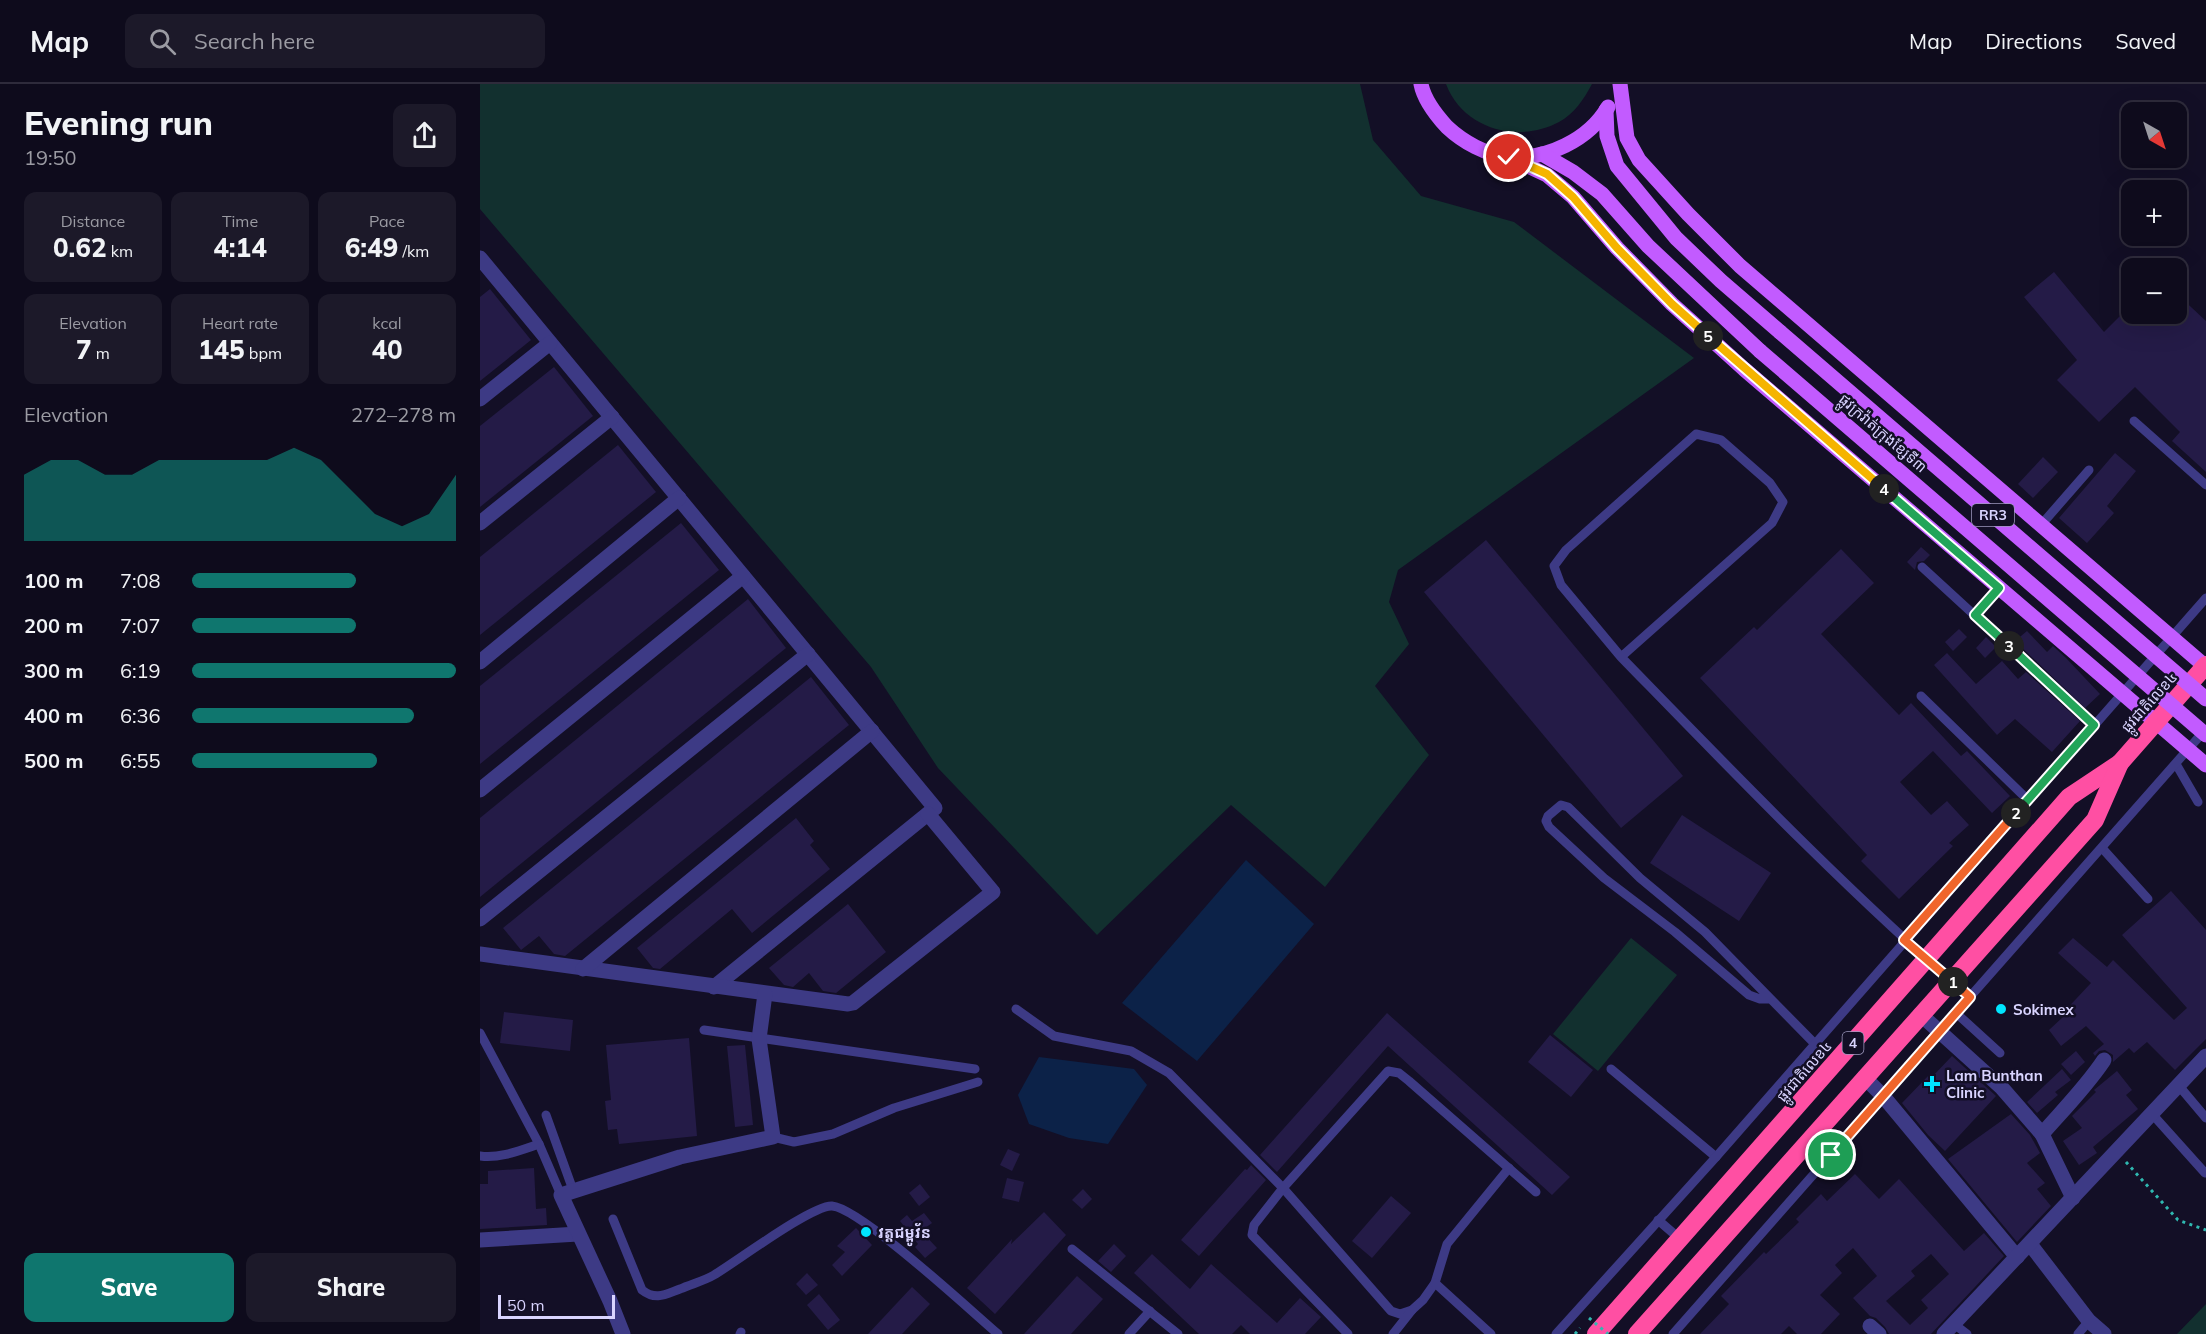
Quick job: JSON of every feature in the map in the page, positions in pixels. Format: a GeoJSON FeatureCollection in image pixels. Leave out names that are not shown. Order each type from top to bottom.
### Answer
{"type":"FeatureCollection","features":[{"type":"Feature","properties":{"kind":"highway","name":"ផ្លូវជាតិលេខ៤"},"geometry":{"type":"LineString","coordinates":[[1593,1326],[1680,1239],[2069,797],[2120,763],[2206,666]]}},
{"type":"Feature","properties":{"kind":"highway","name":"ផ្លូវជាតិលេខ៤"},"geometry":{"type":"LineString","coordinates":[[1637,1334],[2095,819],[2120,763]]}},
{"type":"Feature","properties":{"kind":"main road"},"geometry":{"type":"LineString","coordinates":[[1420,84],[1437,117],[1459,138],[1487,152],[1509,157],[1547,174],[1573,197],[1617,248],[1672,304],[1744,369],[2206,765]]}},
{"type":"Feature","properties":{"kind":"main road"},"geometry":{"type":"LineString","coordinates":[[1509,157],[1542,154],[1567,145],[1589,130],[1606,110],[1619,84]]}},
{"type":"Feature","properties":{"kind":"main road"},"geometry":{"type":"LineString","coordinates":[[1619,84],[1628,138],[1639,160],[1740,266],[2206,666]]}},
{"type":"Feature","properties":{"kind":"main road","name":"ផ្លូវក្រវ៉ាត់ក្រុងខ្សែទី៣"},"geometry":{"type":"LineString","coordinates":[[1606,110],[1607,136],[1617,166],[1676,237],[1721,281],[1779,332],[2206,699]]}},
{"type":"Feature","properties":{"kind":"main road","name":"ផ្លូវក្រវ៉ាត់ក្រុងខ្សែទី៣"},"geometry":{"type":"LineString","coordinates":[[1542,154],[1573,172],[1602,194],[1655,254],[1760,351],[2206,735]]}},
{"type":"Feature","properties":{"kind":"street"},"geometry":{"type":"LineString","coordinates":[[482,264],[612,417],[935,808],[714,987]]}},
{"type":"Feature","properties":{"kind":"street"},"geometry":{"type":"LineString","coordinates":[[480,399],[550,343]]}},
{"type":"Feature","properties":{"kind":"street"},"geometry":{"type":"LineString","coordinates":[[480,523],[612,417]]}},
{"type":"Feature","properties":{"kind":"street"},"geometry":{"type":"LineString","coordinates":[[480,662],[679,498]]}},
{"type":"Feature","properties":{"kind":"street"},"geometry":{"type":"LineString","coordinates":[[480,790],[743,576]]}},
{"type":"Feature","properties":{"kind":"street"},"geometry":{"type":"LineString","coordinates":[[480,918],[808,654]]}},
{"type":"Feature","properties":{"kind":"street"},"geometry":{"type":"LineString","coordinates":[[583,969],[872,731]]}},
{"type":"Feature","properties":{"kind":"street"},"geometry":{"type":"LineString","coordinates":[[480,954],[765,994],[844,1004],[853,1002],[993,892],[928,814]]}},
{"type":"Feature","properties":{"kind":"street"},"geometry":{"type":"LineString","coordinates":[[623,1334],[578,1234],[567,1193],[680,1157],[773,1137],[759,1039],[765,994]]}},
{"type":"Feature","properties":{"kind":"street"},"geometry":{"type":"LineString","coordinates":[[1920,1014],[2002,1088],[2042,1134],[2073,1198]]}},
{"type":"Feature","properties":{"kind":"street"},"geometry":{"type":"LineString","coordinates":[[1949,1329],[2153,1115],[2206,1056]]}},
{"type":"Feature","properties":{"kind":"street"},"geometry":{"type":"LineString","coordinates":[[2042,1134],[2062,1109],[2088,1083],[2104,1060]]}},
{"type":"Feature","properties":{"kind":"street"},"geometry":{"type":"LineString","coordinates":[[1864,1077],[1883,1096],[2017,1257]]}},
{"type":"Feature","properties":{"kind":"street"},"geometry":{"type":"LineString","coordinates":[[480,1240],[578,1234]]}},
{"type":"Feature","properties":{"kind":"street"},"geometry":{"type":"LineString","coordinates":[[2030,1244],[2089,1320],[2104,1334]]}},
{"type":"Feature","properties":{"kind":"lane"},"geometry":{"type":"LineString","coordinates":[[2134,421],[2206,484]]}},
{"type":"Feature","properties":{"kind":"lane"},"geometry":{"type":"LineString","coordinates":[[1621,657],[1772,523],[1783,502],[1770,483],[1721,440],[1696,434],[1566,550],[1554,566],[1561,585],[1621,657],[1741,780],[1904,940],[1970,997]]}},
{"type":"Feature","properties":{"kind":"lane"},"geometry":{"type":"LineString","coordinates":[[2041,525],[2089,471]]}},
{"type":"Feature","properties":{"kind":"lane"},"geometry":{"type":"LineString","coordinates":[[1922,567],[2094,725]]}},
{"type":"Feature","properties":{"kind":"lane"},"geometry":{"type":"LineString","coordinates":[[1975,615],[1999,588]]}},
{"type":"Feature","properties":{"kind":"lane"},"geometry":{"type":"LineString","coordinates":[[1557,1334],[1716,1157],[2206,598]]}},
{"type":"Feature","properties":{"kind":"lane"},"geometry":{"type":"LineString","coordinates":[[1921,696],[2028,800]]}},
{"type":"Feature","properties":{"kind":"lane"},"geometry":{"type":"LineString","coordinates":[[1673,1334],[2206,729]]}},
{"type":"Feature","properties":{"kind":"lane"},"geometry":{"type":"LineString","coordinates":[[2176,764],[2198,802]]}},
{"type":"Feature","properties":{"kind":"lane"},"geometry":{"type":"LineString","coordinates":[[1770,999],[1760,999],[1749,995],[1648,911],[1604,878],[1549,827],[1546,821],[1548,816],[1561,805],[1568,807],[1640,878],[1706,932],[1815,1044]]}},
{"type":"Feature","properties":{"kind":"lane"},"geometry":{"type":"LineString","coordinates":[[2102,848],[2148,899]]}},
{"type":"Feature","properties":{"kind":"lane"},"geometry":{"type":"LineString","coordinates":[[1016,1009],[1054,1036],[1131,1051],[1169,1073],[1283,1188],[1391,1311],[1400,1314],[1412,1310]]}},
{"type":"Feature","properties":{"kind":"lane"},"geometry":{"type":"LineString","coordinates":[[1956,1013],[2000,1053]]}},
{"type":"Feature","properties":{"kind":"lane"},"geometry":{"type":"LineString","coordinates":[[704,1030],[975,1069]]}},
{"type":"Feature","properties":{"kind":"lane"},"geometry":{"type":"LineString","coordinates":[[480,1033],[567,1193]]}},
{"type":"Feature","properties":{"kind":"lane"},"geometry":{"type":"LineString","coordinates":[[1611,1070],[1716,1157]]}},
{"type":"Feature","properties":{"kind":"lane"},"geometry":{"type":"LineString","coordinates":[[1348,1334],[1252,1234],[1254,1225],[1283,1188],[1388,1071],[1399,1073],[1536,1192]]}},
{"type":"Feature","properties":{"kind":"lane"},"geometry":{"type":"LineString","coordinates":[[773,1137],[794,1142],[833,1134],[894,1108],[978,1082]]}},
{"type":"Feature","properties":{"kind":"lane"},"geometry":{"type":"LineString","coordinates":[[2179,1086],[2206,1118]]}},
{"type":"Feature","properties":{"kind":"lane"},"geometry":{"type":"LineString","coordinates":[[546,1115],[567,1193]]}},
{"type":"Feature","properties":{"kind":"lane"},"geometry":{"type":"LineString","coordinates":[[2153,1115],[2205,1173]]}},
{"type":"Feature","properties":{"kind":"lane"},"geometry":{"type":"LineString","coordinates":[[480,1156],[515,1152],[539,1144]]}},
{"type":"Feature","properties":{"kind":"lane"},"geometry":{"type":"LineString","coordinates":[[1393,1334],[1435,1283],[1448,1244],[1509,1168]]}},
{"type":"Feature","properties":{"kind":"lane"},"geometry":{"type":"LineString","coordinates":[[613,1219],[642,1290],[649,1295],[660,1297],[712,1276],[794,1222],[824,1207],[833,1206],[865,1221],[998,1334]]}},
{"type":"Feature","properties":{"kind":"lane"},"geometry":{"type":"LineString","coordinates":[[1658,1220],[1680,1239]]}},
{"type":"Feature","properties":{"kind":"lane"},"geometry":{"type":"LineString","coordinates":[[1072,1249],[1178,1334]]}},
{"type":"Feature","properties":{"kind":"lane"},"geometry":{"type":"LineString","coordinates":[[1435,1283],[1491,1334]]}},
{"type":"Feature","properties":{"kind":"lane"},"geometry":{"type":"LineString","coordinates":[[1129,1334],[1149,1311]]}},
{"type":"Feature","properties":{"kind":"lane"},"geometry":{"type":"LineString","coordinates":[[2078,1334],[2089,1320]]}},
{"type":"Feature","properties":{"kind":"lane"},"geometry":{"type":"LineString","coordinates":[[1949,1329],[1967,1334]]}},
{"type":"Feature","properties":{"kind":"path"},"geometry":{"type":"LineString","coordinates":[[2116,1153],[2178,1220],[2206,1230]]}},
{"type":"Feature","properties":{"kind":"path"},"geometry":{"type":"LineString","coordinates":[[1593,1326],[1608,1334]]}},
{"type":"Feature","properties":{"kind":"green space"},"geometry":{"type":"Polygon","coordinates":[[[480,84],[1360,84],[1373,140],[1421,196],[1514,222],[1694,358],[1398,570],[1389,602],[1409,644],[1375,686],[1429,755],[1325,887],[1231,805],[1097,935],[938,768],[871,667],[480,209],[480,84]]]}},
{"type":"Feature","properties":{"kind":"green space"},"geometry":{"type":"Polygon","coordinates":[[[1446,84],[1592,84],[1578,106],[1559,122],[1543,129],[1510,132],[1478,122],[1454,99],[1446,84]]]}},
{"type":"Feature","properties":{"kind":"green space"},"geometry":{"type":"Polygon","coordinates":[[[1631,938],[1677,975],[1598,1071],[1553,1034],[1631,938]]]}},
{"type":"Feature","properties":{"kind":"green space"},"geometry":{"type":"Polygon","coordinates":[[[2206,1304],[2206,1334],[2177,1334],[2206,1304]]]}},
{"type":"Feature","properties":{"kind":"water"},"geometry":{"type":"Polygon","coordinates":[[[1246,860],[1314,924],[1197,1061],[1122,1003],[1246,860]]]}},
{"type":"Feature","properties":{"kind":"water"},"geometry":{"type":"Polygon","coordinates":[[[1039,1057],[1134,1069],[1147,1085],[1108,1144],[1069,1138],[1029,1124],[1018,1095],[1039,1057]]]}},
{"type":"Feature","properties":{"kind":"building"},"geometry":{"type":"Polygon","coordinates":[[[2054,272],[2104,332],[2121,315],[2121,324],[2187,324],[2187,303],[2206,321],[2206,472],[2172,441],[2180,432],[2135,387],[2099,422],[2057,380],[2077,360],[2024,297],[2054,272]]]}},
{"type":"Feature","properties":{"kind":"building"},"geometry":{"type":"Polygon","coordinates":[[[490,289],[531,340],[480,381],[480,297],[490,289]]]}},
{"type":"Feature","properties":{"kind":"building"},"geometry":{"type":"Polygon","coordinates":[[[554,367],[593,416],[480,507],[480,426],[554,367]]]}},
{"type":"Feature","properties":{"kind":"building"},"geometry":{"type":"Polygon","coordinates":[[[618,445],[656,492],[480,635],[480,557],[618,445]]]}},
{"type":"Feature","properties":{"kind":"building"},"geometry":{"type":"Polygon","coordinates":[[[2115,453],[2136,471],[2107,506],[2114,513],[2087,543],[2059,518],[2115,453]]]}},
{"type":"Feature","properties":{"kind":"building"},"geometry":{"type":"Polygon","coordinates":[[[2043,457],[2058,472],[2033,498],[2018,484],[2043,457]]]}},
{"type":"Feature","properties":{"kind":"building"},"geometry":{"type":"Polygon","coordinates":[[[681,523],[719,570],[480,764],[480,686],[681,523]]]}},
{"type":"Feature","properties":{"kind":"building"},"geometry":{"type":"Polygon","coordinates":[[[1486,540],[1683,776],[1621,828],[1424,592],[1486,540]]]}},
{"type":"Feature","properties":{"kind":"building"},"geometry":{"type":"Polygon","coordinates":[[[1921,547],[1930,555],[1924,561],[1917,562],[1915,570],[1907,562],[1921,547]]]}},
{"type":"Feature","properties":{"kind":"building"},"geometry":{"type":"Polygon","coordinates":[[[1841,549],[1874,583],[1821,634],[1899,715],[1911,703],[1961,756],[1967,751],[2010,796],[1992,813],[1933,751],[1900,782],[1931,815],[1947,801],[1969,825],[1949,843],[1953,846],[1899,899],[1861,861],[1867,855],[1700,678],[1754,627],[1757,630],[1841,549]]]}},
{"type":"Feature","properties":{"kind":"building"},"geometry":{"type":"Polygon","coordinates":[[[748,599],[786,648],[480,897],[480,818],[748,599]]]}},
{"type":"Feature","properties":{"kind":"building"},"geometry":{"type":"Polygon","coordinates":[[[1959,629],[1967,637],[1953,651],[1945,642],[1959,629]]]}},
{"type":"Feature","properties":{"kind":"building"},"geometry":{"type":"Polygon","coordinates":[[[2027,631],[2047,652],[2053,646],[2100,694],[2085,708],[2015,641],[2027,631]]]}},
{"type":"Feature","properties":{"kind":"building"},"geometry":{"type":"Polygon","coordinates":[[[1986,637],[1996,647],[1985,658],[1976,648],[1986,637]]]}},
{"type":"Feature","properties":{"kind":"building"},"geometry":{"type":"Polygon","coordinates":[[[1947,653],[1976,684],[2002,661],[2018,679],[2026,672],[2080,721],[2052,752],[2015,719],[1997,735],[1934,665],[1947,653]]]}},
{"type":"Feature","properties":{"kind":"building"},"geometry":{"type":"Polygon","coordinates":[[[811,677],[849,725],[565,956],[554,954],[539,936],[521,950],[503,928],[811,677]]]}},
{"type":"Feature","properties":{"kind":"building"},"geometry":{"type":"Polygon","coordinates":[[[1682,815],[1771,873],[1739,921],[1650,863],[1682,815]]]}},
{"type":"Feature","properties":{"kind":"building"},"geometry":{"type":"Polygon","coordinates":[[[796,818],[814,841],[810,845],[830,869],[752,933],[732,909],[660,969],[653,968],[637,948],[796,818]]]}},
{"type":"Feature","properties":{"kind":"building"},"geometry":{"type":"Polygon","coordinates":[[[2171,891],[2206,930],[2206,1039],[2175,1070],[2147,1042],[2134,1053],[2129,1048],[2113,1062],[2113,1055],[2105,1050],[2099,1051],[2095,1056],[2093,1053],[2104,1044],[2086,1026],[2061,1046],[2049,1030],[2091,983],[2058,953],[2073,938],[2107,967],[2113,960],[2174,1020],[2187,1008],[2122,935],[2171,891]]]}},
{"type":"Feature","properties":{"kind":"building"},"geometry":{"type":"Polygon","coordinates":[[[848,904],[886,952],[836,993],[823,991],[809,973],[793,987],[784,985],[769,968],[848,904]]]}},
{"type":"Feature","properties":{"kind":"building"},"geometry":{"type":"Polygon","coordinates":[[[504,1012],[573,1020],[570,1051],[500,1043],[504,1012]]]}},
{"type":"Feature","properties":{"kind":"building"},"geometry":{"type":"Polygon","coordinates":[[[1387,1013],[1570,1177],[1552,1195],[1388,1046],[1277,1172],[1260,1155],[1387,1013]]]}},
{"type":"Feature","properties":{"kind":"building"},"geometry":{"type":"Polygon","coordinates":[[[1550,1035],[1593,1070],[1571,1097],[1528,1062],[1550,1035]]]}},
{"type":"Feature","properties":{"kind":"building"},"geometry":{"type":"Polygon","coordinates":[[[689,1038],[697,1136],[619,1144],[617,1129],[608,1130],[605,1101],[611,1100],[606,1045],[689,1038]]]}},
{"type":"Feature","properties":{"kind":"building"},"geometry":{"type":"Polygon","coordinates":[[[745,1045],[753,1125],[735,1127],[727,1046],[745,1045]]]}},
{"type":"Feature","properties":{"kind":"building"},"geometry":{"type":"Polygon","coordinates":[[[2076,1051],[2085,1062],[2071,1075],[2061,1064],[2076,1051]]]}},
{"type":"Feature","properties":{"kind":"building"},"geometry":{"type":"Polygon","coordinates":[[[1952,1056],[1996,1096],[1945,1151],[1928,1135],[1902,1103],[1930,1074],[1933,1076],[1952,1056]]]}},
{"type":"Feature","properties":{"kind":"building"},"geometry":{"type":"Polygon","coordinates":[[[2062,1069],[2071,1080],[2055,1092],[2058,1095],[2037,1113],[2027,1102],[2062,1069]]]}},
{"type":"Feature","properties":{"kind":"building"},"geometry":{"type":"Polygon","coordinates":[[[2117,1071],[2132,1090],[2126,1095],[2138,1109],[2093,1147],[2097,1153],[2079,1165],[2063,1141],[2082,1128],[2072,1116],[2096,1092],[2094,1090],[2117,1071]]]}},
{"type":"Feature","properties":{"kind":"building"},"geometry":{"type":"Polygon","coordinates":[[[2011,1114],[2030,1135],[2040,1153],[2027,1163],[2045,1183],[2037,1189],[2051,1206],[2017,1242],[1948,1159],[2011,1114]]]}},
{"type":"Feature","properties":{"kind":"building"},"geometry":{"type":"Polygon","coordinates":[[[1008,1149],[1020,1154],[1012,1171],[1000,1165],[1008,1149]]]}},
{"type":"Feature","properties":{"kind":"building"},"geometry":{"type":"Polygon","coordinates":[[[1251,1165],[1266,1180],[1199,1256],[1181,1240],[1251,1165]]]}},
{"type":"Feature","properties":{"kind":"building"},"geometry":{"type":"Polygon","coordinates":[[[534,1168],[536,1209],[546,1208],[547,1225],[480,1229],[480,1184],[488,1184],[488,1171],[534,1168]]]}},
{"type":"Feature","properties":{"kind":"building"},"geometry":{"type":"Polygon","coordinates":[[[1855,1174],[1879,1199],[1899,1179],[1964,1251],[1984,1233],[2004,1256],[1931,1334],[1889,1334],[1876,1318],[1870,1316],[1853,1298],[1877,1276],[1853,1248],[1835,1265],[1842,1273],[1820,1295],[1840,1314],[1821,1334],[1797,1334],[1789,1326],[1781,1334],[1700,1334],[1729,1304],[1721,1296],[1764,1252],[1766,1254],[1799,1222],[1796,1219],[1821,1194],[1827,1201],[1855,1174]],[[1931,1254],[1911,1271],[1915,1276],[1886,1301],[1910,1325],[1928,1308],[1921,1300],[1949,1274],[1931,1254]]]}},
{"type":"Feature","properties":{"kind":"building"},"geometry":{"type":"Polygon","coordinates":[[[1007,1178],[1024,1182],[1019,1202],[1002,1198],[1007,1178]]]}},
{"type":"Feature","properties":{"kind":"building"},"geometry":{"type":"Polygon","coordinates":[[[920,1184],[930,1197],[919,1206],[909,1193],[920,1184]]]}},
{"type":"Feature","properties":{"kind":"building"},"geometry":{"type":"Polygon","coordinates":[[[1083,1189],[1092,1199],[1082,1209],[1072,1200],[1083,1189]]]}},
{"type":"Feature","properties":{"kind":"building"},"geometry":{"type":"Polygon","coordinates":[[[1391,1196],[1411,1213],[1372,1258],[1352,1241],[1391,1196]]]}},
{"type":"Feature","properties":{"kind":"building"},"geometry":{"type":"Polygon","coordinates":[[[1044,1212],[1066,1235],[995,1314],[967,1288],[1012,1239],[1011,1244],[1044,1212]]]}},
{"type":"Feature","properties":{"kind":"building"},"geometry":{"type":"Polygon","coordinates":[[[924,1213],[932,1223],[921,1231],[937,1248],[925,1258],[915,1247],[918,1244],[900,1221],[907,1215],[912,1221],[924,1213]]]}},
{"type":"Feature","properties":{"kind":"building"},"geometry":{"type":"Polygon","coordinates":[[[856,1228],[872,1245],[842,1276],[832,1265],[845,1252],[837,1246],[856,1228]]]}},
{"type":"Feature","properties":{"kind":"building"},"geometry":{"type":"Polygon","coordinates":[[[1114,1244],[1126,1256],[1111,1272],[1098,1261],[1114,1244]]]}},
{"type":"Feature","properties":{"kind":"building"},"geometry":{"type":"Polygon","coordinates":[[[1152,1254],[1190,1289],[1211,1264],[1277,1323],[1300,1298],[1321,1317],[1305,1334],[1250,1334],[1241,1325],[1232,1334],[1199,1334],[1134,1273],[1152,1254]]]}},
{"type":"Feature","properties":{"kind":"building"},"geometry":{"type":"Polygon","coordinates":[[[807,1273],[818,1285],[806,1295],[796,1284],[807,1273]]]}},
{"type":"Feature","properties":{"kind":"building"},"geometry":{"type":"Polygon","coordinates":[[[1077,1276],[1103,1299],[1071,1334],[1024,1334],[1077,1276]]]}},
{"type":"Feature","properties":{"kind":"building"},"geometry":{"type":"Polygon","coordinates":[[[912,1287],[930,1304],[902,1334],[868,1334],[912,1287]]]}},
{"type":"Feature","properties":{"kind":"building"},"geometry":{"type":"Polygon","coordinates":[[[819,1294],[840,1320],[828,1330],[807,1305],[819,1294]]]}},
{"type":"Feature","properties":{"kind":"place","name":"Sokimex"},"geometry":{"type":"Point","coordinates":[2001,1009]}},
{"type":"Feature","properties":{"kind":"place","name":"Lam Bunthan Clinic"},"geometry":{"type":"Point","coordinates":[1932,1084]}},
{"type":"Feature","properties":{"kind":"place","name":"វត្តជម្ពូវ័ន"},"geometry":{"type":"Point","coordinates":[866,1232]}},
{"type":"Feature","properties":{"kind":"route"},"geometry":{"type":"LineString","coordinates":[[1509,157],[1547,174],[1573,197],[1617,248],[1672,304],[1744,369],[1999,588],[1975,615],[2094,725],[1904,940],[1970,997],[1831,1155]]}}]}
